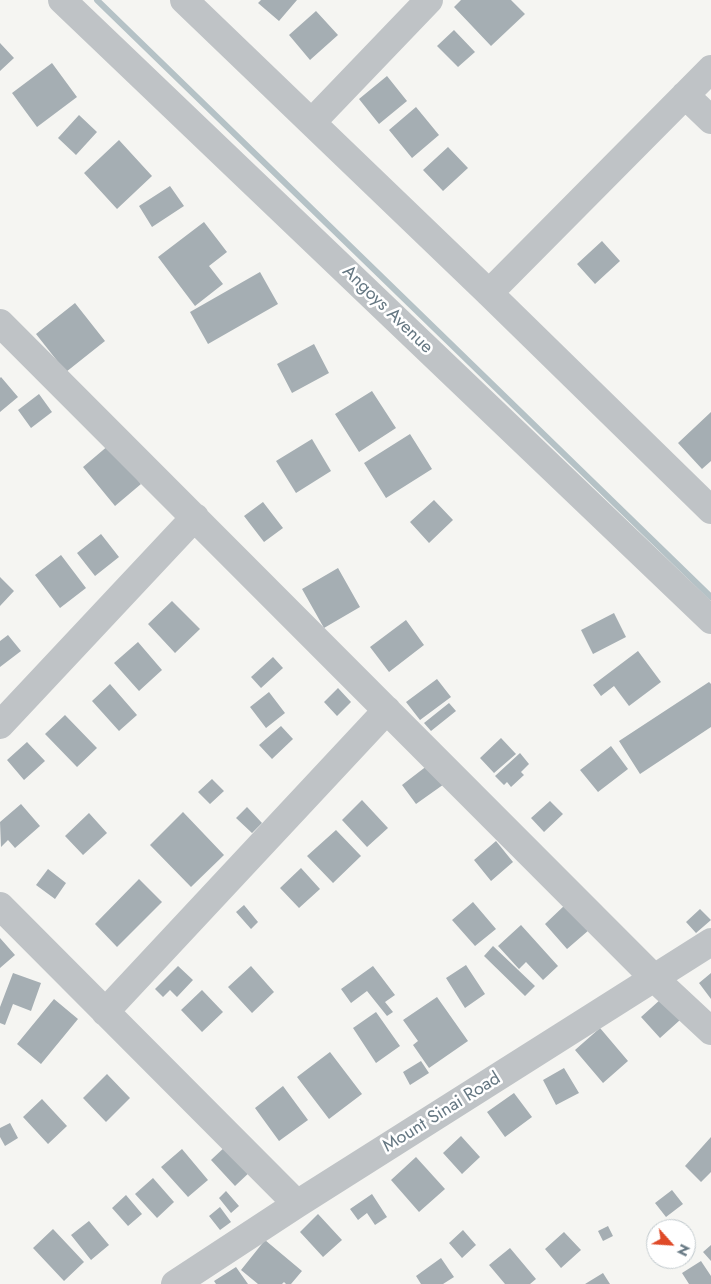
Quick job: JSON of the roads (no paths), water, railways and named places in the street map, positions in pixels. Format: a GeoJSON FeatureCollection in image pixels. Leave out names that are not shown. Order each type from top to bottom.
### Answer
{"type":"FeatureCollection","features":[{"type":"Feature","properties":{"kind":"street","name":"Angoys Avenue"},"geometry":{"type":"LineString","coordinates":[[62,0],[711,620]]}},
{"type":"Feature","properties":{"kind":"street"},"geometry":{"type":"LineString","coordinates":[[184,0],[489,293],[711,510]]}},
{"type":"Feature","properties":{"kind":"street"},"geometry":{"type":"LineString","coordinates":[[312,122],[429,0]]}},
{"type":"Feature","properties":{"kind":"street"},"geometry":{"type":"LineString","coordinates":[[489,293],[711,69]]}},
{"type":"Feature","properties":{"kind":"street"},"geometry":{"type":"LineString","coordinates":[[685,95],[711,120]]}},
{"type":"Feature","properties":{"kind":"street"},"geometry":{"type":"LineString","coordinates":[[5,338],[195,518],[655,979],[711,1031]]}},
{"type":"Feature","properties":{"kind":"street"},"geometry":{"type":"LineString","coordinates":[[0,725],[195,518]]}},
{"type":"Feature","properties":{"kind":"street"},"geometry":{"type":"LineString","coordinates":[[105,1012],[387,710]]}},
{"type":"Feature","properties":{"kind":"street"},"geometry":{"type":"LineString","coordinates":[[0,906],[298,1204]]}},
{"type":"Feature","properties":{"kind":"street","name":"Mount Sinai Road"},"geometry":{"type":"LineString","coordinates":[[175,1284],[711,942]]}},
{"type":"Feature","properties":{"kind":"waterway"},"geometry":{"type":"LineString","coordinates":[[97,0],[711,597]]}}]}
